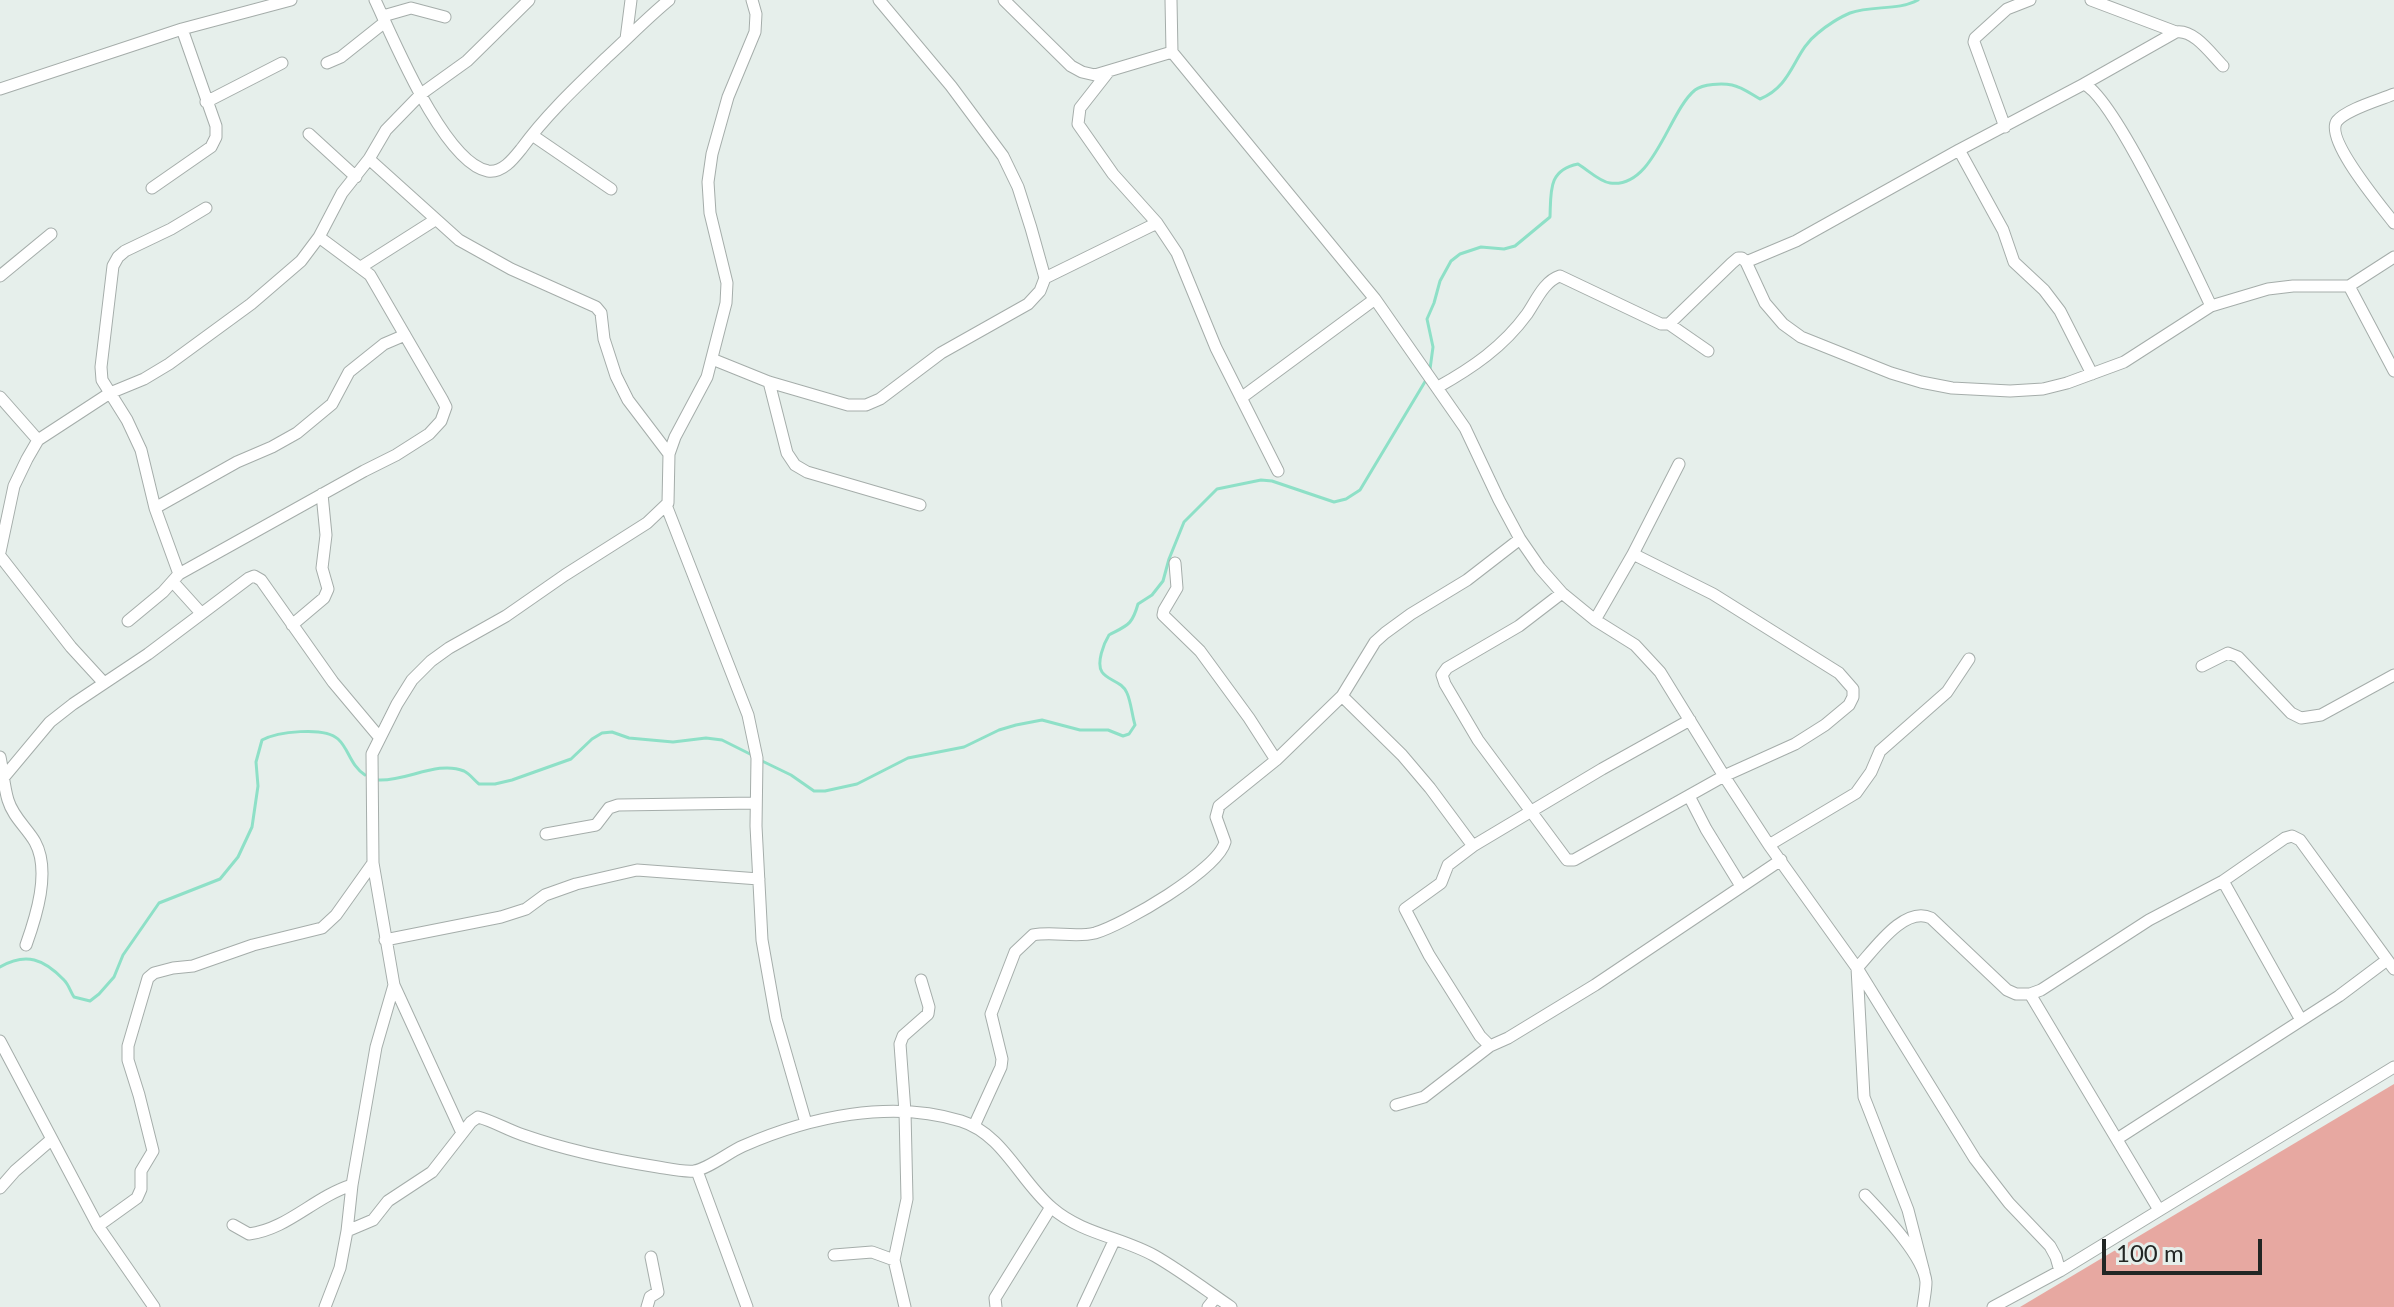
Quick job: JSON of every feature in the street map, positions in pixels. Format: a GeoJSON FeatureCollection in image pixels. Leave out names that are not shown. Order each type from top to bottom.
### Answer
{"type":"FeatureCollection","features":[{"type":"Feature","properties":{"kind":"street"},"geometry":{"type":"LineString","coordinates":[[0,89],[182,29],[291,0]]}},
{"type":"Feature","properties":{"kind":"street"},"geometry":{"type":"LineString","coordinates":[[375,0],[432,117],[472,163],[489,171],[501,169],[513,161],[532,135],[583,80],[669,0]]}},
{"type":"Feature","properties":{"kind":"street"},"geometry":{"type":"LineString","coordinates":[[104,683],[71,647],[0,554],[14,486],[38,440],[110,393],[156,372],[205,339],[301,261],[319,237],[342,193],[369,159],[386,130],[421,94],[467,61],[529,0]]}},
{"type":"Feature","properties":{"kind":"street"},"geometry":{"type":"LineString","coordinates":[[626,40],[631,0]]}},
{"type":"Feature","properties":{"kind":"street"},"geometry":{"type":"LineString","coordinates":[[462,1133],[394,985],[373,863],[372,754],[412,680],[431,661],[506,616],[647,523],[666,505],[669,499],[669,454],[707,377],[726,303],[727,283],[710,213],[708,182],[712,154],[728,97],[755,32],[756,14],[752,0]]}},
{"type":"Feature","properties":{"kind":"street"},"geometry":{"type":"LineString","coordinates":[[712,359],[769,382],[848,405],[866,405],[880,399],[941,353],[1028,304],[1040,291],[1045,278],[1018,187],[1003,156],[951,86],[879,0]]}},
{"type":"Feature","properties":{"kind":"street"},"geometry":{"type":"LineString","coordinates":[[1004,0],[1071,66],[1082,72],[1095,75],[1172,52]]}},
{"type":"Feature","properties":{"kind":"street"},"geometry":{"type":"LineString","coordinates":[[1171,0],[1172,52],[1375,299],[1414,353],[1465,428],[1499,500],[1540,568],[1562,593],[1595,620],[1635,645],[1660,672],[1769,845],[1857,968],[1975,1159],[2009,1203],[2050,1246],[2060,1271]]}},
{"type":"Feature","properties":{"kind":"street"},"geometry":{"type":"LineString","coordinates":[[2005,127],[1974,42],[2007,9],[2030,0]]}},
{"type":"Feature","properties":{"kind":"street"},"geometry":{"type":"LineString","coordinates":[[2091,0],[2176,32]]}},
{"type":"Feature","properties":{"kind":"street"},"geometry":{"type":"LineString","coordinates":[[327,63],[341,57],[384,19],[411,8],[445,17]]}},
{"type":"Feature","properties":{"kind":"street"},"geometry":{"type":"LineString","coordinates":[[152,188],[211,147],[216,137],[216,126],[182,29]]}},
{"type":"Feature","properties":{"kind":"street"},"geometry":{"type":"LineString","coordinates":[[1746,262],[1796,241],[2176,32],[2184,30],[2191,34],[2223,66]]}},
{"type":"Feature","properties":{"kind":"street"},"geometry":{"type":"LineString","coordinates":[[206,102],[282,63]]}},
{"type":"Feature","properties":{"kind":"street"},"geometry":{"type":"LineString","coordinates":[[1109,71],[1080,108],[1078,124],[1113,174],[1157,223],[1177,253],[1216,348],[1278,471]]}},
{"type":"Feature","properties":{"kind":"street"},"geometry":{"type":"LineString","coordinates":[[2084,84],[2092,88],[2132,150],[2211,306]]}},
{"type":"Feature","properties":{"kind":"street"},"geometry":{"type":"LineString","coordinates":[[2394,94],[2349,113],[2337,122],[2335,128],[2356,174],[2394,223]]}},
{"type":"Feature","properties":{"kind":"street"},"geometry":{"type":"LineString","coordinates":[[309,134],[356,177]]}},
{"type":"Feature","properties":{"kind":"street"},"geometry":{"type":"LineString","coordinates":[[532,135],[611,189]]}},
{"type":"Feature","properties":{"kind":"street"},"geometry":{"type":"LineString","coordinates":[[1959,150],[2003,230],[2014,262],[2044,290],[2060,311],[2092,374]]}},
{"type":"Feature","properties":{"kind":"street"},"geometry":{"type":"LineString","coordinates":[[369,159],[459,240],[511,269],[596,307],[601,313],[604,339],[616,376],[628,400],[669,454]]}},
{"type":"Feature","properties":{"kind":"street"},"geometry":{"type":"LineString","coordinates":[[201,613],[176,578],[141,450],[102,380],[101,367],[113,266],[118,257],[206,208]]}},
{"type":"Feature","properties":{"kind":"street"},"geometry":{"type":"LineString","coordinates":[[361,267],[435,220]]}},
{"type":"Feature","properties":{"kind":"street"},"geometry":{"type":"LineString","coordinates":[[1045,278],[1157,223]]}},
{"type":"Feature","properties":{"kind":"street"},"geometry":{"type":"LineString","coordinates":[[0,276],[51,234]]}},
{"type":"Feature","properties":{"kind":"street"},"geometry":{"type":"LineString","coordinates":[[128,621],[176,578],[396,455],[429,434],[441,421],[446,407],[377,285],[361,267],[319,237]]}},
{"type":"Feature","properties":{"kind":"street"},"geometry":{"type":"LineString","coordinates":[[1669,324],[1738,258],[1742,258],[1765,303],[1783,324],[1801,337],[1891,373],[1952,388],[2043,389],[2092,374],[2136,355],[2211,306],[2268,289],[2349,286],[2394,257]]}},
{"type":"Feature","properties":{"kind":"street"},"geometry":{"type":"LineString","coordinates":[[1436,386],[1466,372],[1510,336],[1547,284],[1560,276],[1661,324],[1669,324],[1708,351]]}},
{"type":"Feature","properties":{"kind":"street"},"geometry":{"type":"LineString","coordinates":[[2349,286],[2394,371]]}},
{"type":"Feature","properties":{"kind":"street"},"geometry":{"type":"LineString","coordinates":[[1241,398],[1375,299]]}},
{"type":"Feature","properties":{"kind":"street"},"geometry":{"type":"LineString","coordinates":[[155,508],[297,433],[332,404],[349,372],[384,344],[405,335]]}},
{"type":"Feature","properties":{"kind":"street"},"geometry":{"type":"LineString","coordinates":[[769,382],[787,453],[795,465],[807,472],[920,505]]}},
{"type":"Feature","properties":{"kind":"street"},"geometry":{"type":"LineString","coordinates":[[0,397],[38,440]]}},
{"type":"Feature","properties":{"kind":"street"},"geometry":{"type":"LineString","coordinates":[[1595,620],[1679,464]]}},
{"type":"Feature","properties":{"kind":"street"},"geometry":{"type":"LineString","coordinates":[[292,625],[324,598],[328,589],[322,568],[326,535],[322,494]]}},
{"type":"Feature","properties":{"kind":"street"},"geometry":{"type":"LineString","coordinates":[[666,505],[748,715],[757,758],[762,940],[776,1019],[806,1123]]}},
{"type":"Feature","properties":{"kind":"street"},"geometry":{"type":"LineString","coordinates":[[974,1126],[1001,1067],[1002,1059],[991,1014],[1015,952],[1033,935],[1081,935],[1118,924],[1176,890],[1218,856],[1225,842],[1216,813],[1219,806],[1276,760],[1342,696],[1375,642],[1411,614],[1467,580],[1520,539]]}},
{"type":"Feature","properties":{"kind":"street"},"geometry":{"type":"LineString","coordinates":[[1562,593],[1519,626],[1447,668],[1442,675],[1478,740],[1567,860],[1574,860],[1724,776],[1795,744],[1825,725],[1849,705],[1853,697],[1853,689],[1839,673],[1736,608],[1633,554]]}},
{"type":"Feature","properties":{"kind":"street"},"geometry":{"type":"LineString","coordinates":[[1175,563],[1177,588],[1163,615],[1200,651],[1276,760]]}},
{"type":"Feature","properties":{"kind":"street"},"geometry":{"type":"LineString","coordinates":[[4,777],[50,722],[254,576],[261,580],[333,682],[380,738]]}},
{"type":"Feature","properties":{"kind":"street"},"geometry":{"type":"LineString","coordinates":[[2202,666],[2228,653],[2238,657],[2291,713],[2301,718],[2321,715],[2394,675]]}},
{"type":"Feature","properties":{"kind":"street"},"geometry":{"type":"LineString","coordinates":[[1769,845],[1856,793],[1871,772],[1880,751],[1947,692],[1969,659]]}},
{"type":"Feature","properties":{"kind":"street"},"geometry":{"type":"LineString","coordinates":[[1342,696],[1402,755],[1473,846]]}},
{"type":"Feature","properties":{"kind":"street"},"geometry":{"type":"LineString","coordinates":[[1490,1046],[1480,1036],[1429,955],[1405,911],[1408,906],[1441,883],[1448,865],[1473,846],[1690,720]]}},
{"type":"Feature","properties":{"kind":"street"},"geometry":{"type":"LineString","coordinates":[[0,757],[7,798],[12,811],[36,844],[40,862],[40,898],[26,945]]}},
{"type":"Feature","properties":{"kind":"street"},"geometry":{"type":"LineString","coordinates":[[1689,796],[1741,886]]}},
{"type":"Feature","properties":{"kind":"street"},"geometry":{"type":"LineString","coordinates":[[546,834],[596,825],[609,808],[618,805],[756,803]]}},
{"type":"Feature","properties":{"kind":"street"},"geometry":{"type":"LineString","coordinates":[[1923,1307],[1926,1282],[1908,1210],[1864,1097],[1857,968],[1903,920],[1923,914],[1956,939],[2007,990],[2030,994],[2054,983],[2149,920],[2223,881],[2285,838],[2292,836],[2300,840],[2391,965],[2117,1139]]}},
{"type":"Feature","properties":{"kind":"street"},"geometry":{"type":"LineString","coordinates":[[1396,1105],[1424,1097],[1490,1046],[1595,985],[1781,860]]}},
{"type":"Feature","properties":{"kind":"street"},"geometry":{"type":"LineString","coordinates":[[98,1226],[137,1198],[141,1189],[141,1171],[153,1151],[128,1060],[128,1046],[148,978],[154,973],[193,966],[253,945],[322,928],[336,915],[373,863]]}},
{"type":"Feature","properties":{"kind":"street"},"geometry":{"type":"LineString","coordinates":[[385,940],[501,917],[526,909],[545,895],[576,884],[637,870],[759,879]]}},
{"type":"Feature","properties":{"kind":"street"},"geometry":{"type":"LineString","coordinates":[[2223,881],[2301,1020]]}},
{"type":"Feature","properties":{"kind":"street"},"geometry":{"type":"LineString","coordinates":[[905,1307],[894,1260],[907,1199],[900,1044],[903,1036],[928,1014],[921,980]]}},
{"type":"Feature","properties":{"kind":"street"},"geometry":{"type":"LineString","coordinates":[[325,1307],[340,1268],[376,1047],[394,985]]}},
{"type":"Feature","properties":{"kind":"street"},"geometry":{"type":"LineString","coordinates":[[2030,994],[2159,1210]]}},
{"type":"Feature","properties":{"kind":"street"},"geometry":{"type":"LineString","coordinates":[[0,1041],[98,1226],[154,1307]]}},
{"type":"Feature","properties":{"kind":"street"},"geometry":{"type":"LineString","coordinates":[[1993,1307],[2060,1271],[2394,1067]]}},
{"type":"Feature","properties":{"kind":"street"},"geometry":{"type":"LineString","coordinates":[[347,1231],[373,1220],[388,1201],[432,1172],[478,1117],[522,1135],[572,1148],[635,1163],[697,1171],[742,1146],[806,1123],[868,1113],[905,1112],[939,1116],[974,1126],[1000,1146],[1051,1207],[1076,1225],[1154,1255],[1212,1302],[1231,1307]]}},
{"type":"Feature","properties":{"kind":"street"},"geometry":{"type":"LineString","coordinates":[[0,1188],[52,1139]]}},
{"type":"Feature","properties":{"kind":"street"},"geometry":{"type":"LineString","coordinates":[[697,1171],[747,1307]]}},
{"type":"Feature","properties":{"kind":"street"},"geometry":{"type":"LineString","coordinates":[[233,1225],[249,1234],[276,1227],[332,1191],[352,1185]]}},
{"type":"Feature","properties":{"kind":"street"},"geometry":{"type":"LineString","coordinates":[[1865,1195],[1911,1249],[1924,1272]]}},
{"type":"Feature","properties":{"kind":"street"},"geometry":{"type":"LineString","coordinates":[[996,1307],[995,1298],[1051,1207]]}},
{"type":"Feature","properties":{"kind":"street"},"geometry":{"type":"LineString","coordinates":[[1083,1307],[1114,1241]]}},
{"type":"Feature","properties":{"kind":"street"},"geometry":{"type":"LineString","coordinates":[[834,1255],[872,1252],[894,1260]]}},
{"type":"Feature","properties":{"kind":"street"},"geometry":{"type":"LineString","coordinates":[[647,1307],[650,1297],[658,1292],[651,1257]]}},
{"type":"Feature","properties":{"kind":"shaded area"},"geometry":{"type":"Polygon","coordinates":[[[2394,1084],[2394,1307],[2020,1307],[2394,1084]]]}},
{"type":"Feature","properties":{"kind":"waterway"},"geometry":{"type":"LineString","coordinates":[[1430,369],[1433,347],[1427,319],[1440,281],[1451,261],[1460,254],[1481,247],[1504,249],[1515,246],[1550,217],[1553,183],[1561,171],[1578,164],[1606,182],[1625,182],[1649,162],[1685,101],[1698,88],[1728,84],[1760,99],[1780,85],[1803,49],[1833,22],[1858,11],[1902,6],[1918,0]]}},
{"type":"Feature","properties":{"kind":"waterway"},"geometry":{"type":"LineString","coordinates":[[760,760],[791,775],[814,791],[825,791],[857,784],[908,758],[964,747],[999,730],[1042,720],[1080,730],[1108,730],[1123,736],[1129,734],[1135,725],[1128,697],[1122,686],[1102,672],[1101,653],[1109,635],[1128,624],[1138,604],[1152,595],[1163,581],[1184,522],[1217,489],[1261,480],[1334,502],[1346,499],[1360,490],[1426,380]]}},
{"type":"Feature","properties":{"kind":"waterway"},"geometry":{"type":"LineString","coordinates":[[0,967],[18,960],[34,960],[57,973],[74,997],[90,1001],[99,994],[114,977],[123,955],[159,903],[220,879],[238,857],[252,827],[258,786],[256,762],[262,740],[312,731],[331,735],[342,743],[356,767],[365,775]]}},
{"type":"Feature","properties":{"kind":"waterway"},"geometry":{"type":"LineString","coordinates":[[378,780],[454,768],[466,772],[479,784],[495,784],[571,759],[592,739],[612,732],[629,738],[673,742],[706,738],[722,740],[754,756]]}}]}
